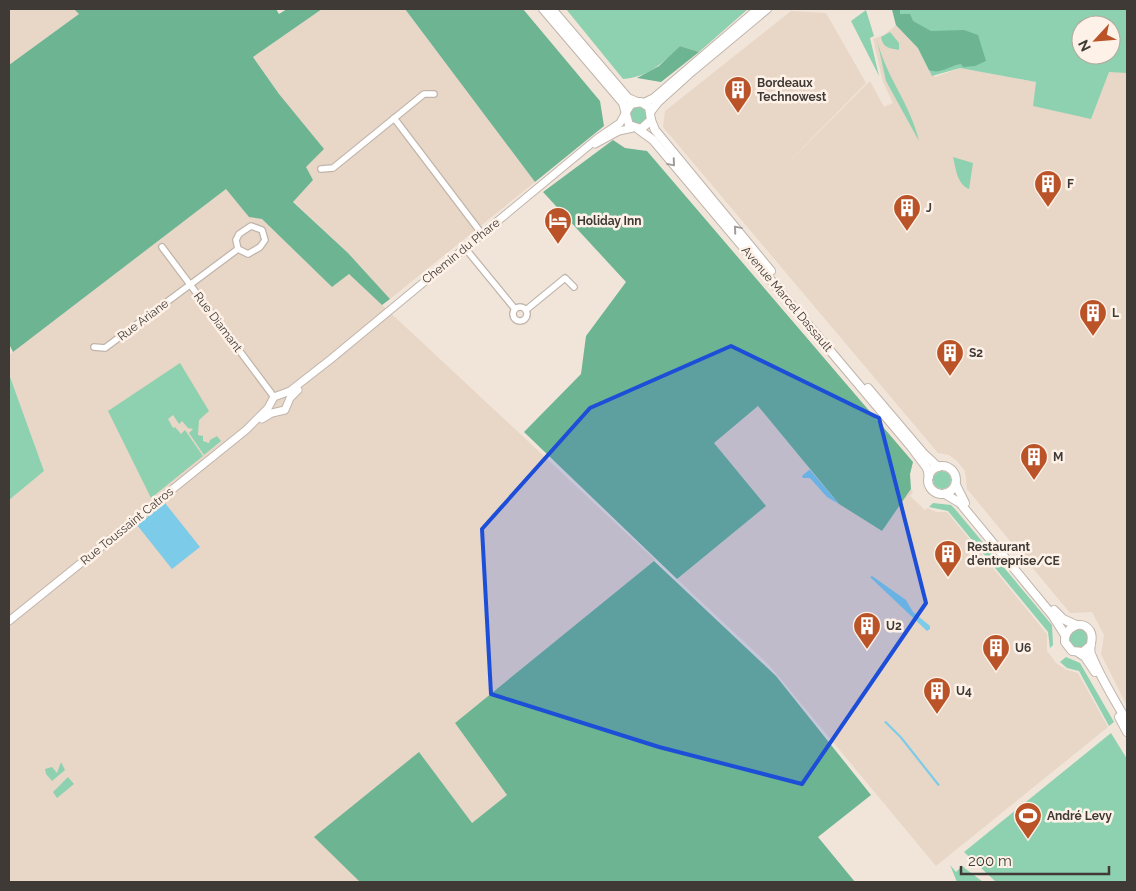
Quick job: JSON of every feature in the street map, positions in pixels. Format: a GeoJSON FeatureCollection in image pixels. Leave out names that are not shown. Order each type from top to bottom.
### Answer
{"type":"FeatureCollection","features":[{"type":"Feature","properties":{"kind":"main road"},"geometry":{"type":"LineString","coordinates":[[543,9],[623,103],[626,121],[636,128],[647,126],[651,120],[651,111],[658,102],[767,9]]}},
{"type":"Feature","properties":{"kind":"main road"},"geometry":{"type":"LineString","coordinates":[[552,9],[628,98],[640,103],[651,111]]}},
{"type":"Feature","properties":{"kind":"main road"},"geometry":{"type":"LineString","coordinates":[[626,112],[631,104],[654,98],[758,9]]}},
{"type":"Feature","properties":{"kind":"main road","name":"Avenue Marcel Dassault"},"geometry":{"type":"LineString","coordinates":[[651,120],[655,130],[764,263],[924,454],[938,467]]}},
{"type":"Feature","properties":{"kind":"main road","name":"Avenue Marcel Dassault"},"geometry":{"type":"LineString","coordinates":[[636,128],[652,140],[815,331],[912,448],[927,468],[929,476]]}},
{"type":"Feature","properties":{"kind":"main road"},"geometry":{"type":"LineString","coordinates":[[1091,644],[1086,650],[1079,652],[1072,651],[1066,646],[1065,635],[1053,616],[960,503],[945,494],[933,491],[929,484],[929,476],[938,467],[946,466],[952,470],[956,476],[956,485],[964,501],[1058,615],[1089,630],[1092,637],[1091,653],[1127,722]]}},
{"type":"Feature","properties":{"kind":"main road"},"geometry":{"type":"LineString","coordinates":[[945,494],[956,485]]}},
{"type":"Feature","properties":{"kind":"main road"},"geometry":{"type":"LineString","coordinates":[[1065,635],[1069,628],[1076,625]]}},
{"type":"Feature","properties":{"kind":"main road"},"geometry":{"type":"LineString","coordinates":[[1079,652],[1090,663],[1127,732]]}},
{"type":"Feature","properties":{"kind":"street"},"geometry":{"type":"LineString","coordinates":[[321,169],[333,168],[424,94],[434,94]]}},
{"type":"Feature","properties":{"kind":"street","name":"Chemin du Phare"},"geometry":{"type":"LineString","coordinates":[[593,145],[598,138],[620,123],[626,112]]}},
{"type":"Feature","properties":{"kind":"street"},"geometry":{"type":"LineString","coordinates":[[394,118],[482,234]]}},
{"type":"Feature","properties":{"kind":"street","name":"Chemin du Phare"},"geometry":{"type":"LineString","coordinates":[[288,403],[293,394],[331,359],[593,145],[623,130],[636,128]]}},
{"type":"Feature","properties":{"kind":"street"},"geometry":{"type":"LineString","coordinates":[[256,226],[262,230],[265,240],[260,247],[248,254],[238,249],[237,237],[246,228],[256,226]]}},
{"type":"Feature","properties":{"kind":"street","name":"Rue Diamant"},"geometry":{"type":"LineString","coordinates":[[162,247],[274,396]]}},
{"type":"Feature","properties":{"kind":"street"},"geometry":{"type":"LineString","coordinates":[[465,248],[515,309],[514,318],[520,321],[526,317],[526,310]]}},
{"type":"Feature","properties":{"kind":"street","name":"Rue Ariane"},"geometry":{"type":"LineString","coordinates":[[94,347],[105,348],[238,249]]}},
{"type":"Feature","properties":{"kind":"street"},"geometry":{"type":"LineString","coordinates":[[526,310],[565,278],[574,287]]}},
{"type":"Feature","properties":{"kind":"street"},"geometry":{"type":"LineString","coordinates":[[515,309],[521,307],[526,310]]}},
{"type":"Feature","properties":{"kind":"street","name":"Chemin du Phare"},"geometry":{"type":"LineString","coordinates":[[282,395],[331,359]]}},
{"type":"Feature","properties":{"kind":"street"},"geometry":{"type":"LineString","coordinates":[[282,395],[288,403],[285,410],[277,412],[270,404],[274,396],[282,395]]}},
{"type":"Feature","properties":{"kind":"street","name":"Rue Toussaint Catros"},"geometry":{"type":"LineString","coordinates":[[9,621],[246,430],[270,404]]}},
{"type":"Feature","properties":{"kind":"street","name":"Rue Toussaint Catros"},"geometry":{"type":"LineString","coordinates":[[246,430],[252,428],[268,415],[277,412]]}},
{"type":"Feature","properties":{"kind":"highlighted area"},"geometry":{"type":"Polygon","coordinates":[[[731,346],[879,418],[926,603],[802,784],[659,747],[491,694],[482,529],[590,408],[731,346]]]}},
{"type":"Feature","properties":{"kind":"shaded area"},"geometry":{"type":"Polygon","coordinates":[[[9,9],[74,9],[79,14],[9,65],[9,9]]]}},
{"type":"Feature","properties":{"kind":"shaded area"},"geometry":{"type":"Polygon","coordinates":[[[322,9],[405,9],[535,182],[390,299],[348,253],[293,201],[313,180],[305,167],[279,94],[253,57],[322,9]]]}},
{"type":"Feature","properties":{"kind":"shaded area"},"geometry":{"type":"Polygon","coordinates":[[[1127,9],[1127,706],[1101,654],[1104,635],[1092,612],[1070,613],[967,489],[965,471],[957,461],[949,455],[938,453],[663,127],[665,111],[791,11],[826,13],[866,83],[775,176],[870,81],[884,107],[893,103],[883,82],[873,39],[884,35],[896,25],[918,48],[929,70],[935,77],[960,68],[1036,82],[1083,65],[1121,65],[1121,15],[1127,9]]]}},
{"type":"Feature","properties":{"kind":"shaded area"},"geometry":{"type":"Polygon","coordinates":[[[226,189],[249,216],[262,219],[332,287],[349,274],[655,560],[455,723],[507,795],[472,823],[315,837],[360,882],[9,882],[9,500],[44,471],[9,374],[9,355],[226,189]]]}},
{"type":"Feature","properties":{"kind":"shaded area"},"geometry":{"type":"Polygon","coordinates":[[[758,406],[839,504],[882,531],[911,489],[913,492],[910,496],[925,510],[927,508],[936,512],[947,512],[1047,634],[1047,651],[1057,664],[1067,670],[1078,673],[1108,727],[936,866],[769,665],[677,579],[766,506],[714,443],[758,406]]]}},
{"type":"Feature","properties":{"kind":"green space"},"geometry":{"type":"Polygon","coordinates":[[[74,9],[276,9],[279,14],[287,9],[322,9],[253,57],[279,94],[324,149],[306,167],[313,180],[293,202],[348,253],[390,299],[382,305],[349,274],[332,287],[262,219],[249,217],[226,189],[13,352],[9,344],[9,65],[79,14],[74,9]]]}},
{"type":"Feature","properties":{"kind":"green space"},"geometry":{"type":"Polygon","coordinates":[[[405,9],[523,9],[600,101],[604,126],[535,182],[405,9]]]}},
{"type":"Feature","properties":{"kind":"green space"},"geometry":{"type":"Polygon","coordinates":[[[566,9],[748,9],[699,52],[680,46],[648,72],[623,79],[566,9]]]}},
{"type":"Feature","properties":{"kind":"green space"},"geometry":{"type":"Polygon","coordinates":[[[892,9],[1127,9],[1127,73],[1109,72],[1091,119],[1033,106],[1036,82],[960,68],[932,76],[918,48],[896,25],[892,9]]]}},
{"type":"Feature","properties":{"kind":"green space"},"geometry":{"type":"Polygon","coordinates":[[[892,9],[900,9],[900,14],[910,14],[913,21],[931,31],[964,30],[978,35],[986,61],[975,66],[963,67],[961,64],[941,71],[929,70],[918,48],[896,25],[892,9]]]}},
{"type":"Feature","properties":{"kind":"green space"},"geometry":{"type":"Polygon","coordinates":[[[866,10],[874,36],[870,38],[879,76],[851,21],[866,10]]]}},
{"type":"Feature","properties":{"kind":"green space"},"geometry":{"type":"Polygon","coordinates":[[[890,32],[899,43],[899,50],[889,48],[883,43],[881,37],[890,32]]]}},
{"type":"Feature","properties":{"kind":"green space"},"geometry":{"type":"Polygon","coordinates":[[[877,40],[886,66],[910,114],[919,141],[886,81],[877,40]]]}},
{"type":"Feature","properties":{"kind":"green space"},"geometry":{"type":"Polygon","coordinates":[[[680,46],[699,52],[661,82],[637,78],[659,66],[680,46]]]}},
{"type":"Feature","properties":{"kind":"green space"},"geometry":{"type":"Polygon","coordinates":[[[638,107],[644,110],[647,116],[644,122],[638,125],[632,122],[629,116],[632,110],[638,107]]]}},
{"type":"Feature","properties":{"kind":"green space"},"geometry":{"type":"Polygon","coordinates":[[[613,140],[625,148],[647,151],[913,462],[910,474],[911,489],[882,531],[839,504],[758,406],[714,443],[766,506],[677,579],[524,432],[581,374],[586,336],[626,282],[543,192],[613,140]]]}},
{"type":"Feature","properties":{"kind":"green space"},"geometry":{"type":"Polygon","coordinates":[[[953,157],[973,163],[969,189],[959,180],[953,157]]]}},
{"type":"Feature","properties":{"kind":"green space"},"geometry":{"type":"Polygon","coordinates":[[[180,363],[209,411],[199,420],[198,435],[203,436],[203,441],[209,443],[210,440],[217,436],[221,441],[204,455],[189,433],[193,429],[188,428],[182,421],[179,424],[173,415],[168,419],[173,428],[175,427],[181,434],[185,430],[203,456],[151,498],[108,411],[180,363]]]}},
{"type":"Feature","properties":{"kind":"green space"},"geometry":{"type":"Polygon","coordinates":[[[9,374],[44,471],[9,500],[9,374]]]}},
{"type":"Feature","properties":{"kind":"green space"},"geometry":{"type":"Polygon","coordinates":[[[942,471],[948,474],[951,480],[948,486],[942,489],[936,486],[933,480],[936,474],[942,471]]]}},
{"type":"Feature","properties":{"kind":"green space"},"geometry":{"type":"Polygon","coordinates":[[[933,503],[951,505],[955,509],[1052,625],[1053,645],[1050,648],[1048,632],[948,511],[929,507],[933,503]]]}},
{"type":"Feature","properties":{"kind":"green space"},"geometry":{"type":"Polygon","coordinates":[[[654,561],[776,676],[871,795],[818,837],[855,882],[360,882],[314,837],[419,752],[472,823],[507,795],[455,723],[654,561]]]}},
{"type":"Feature","properties":{"kind":"green space"},"geometry":{"type":"Polygon","coordinates":[[[1079,628],[1086,631],[1089,638],[1086,645],[1079,648],[1072,645],[1069,638],[1072,631],[1079,628]]]}},
{"type":"Feature","properties":{"kind":"green space"},"geometry":{"type":"Polygon","coordinates":[[[1066,657],[1080,663],[1114,722],[1109,726],[1079,671],[1067,668],[1060,662],[1066,657]]]}},
{"type":"Feature","properties":{"kind":"green space"},"geometry":{"type":"Polygon","coordinates":[[[1111,733],[1127,759],[1127,882],[996,882],[964,852],[1111,733]]]}},
{"type":"Feature","properties":{"kind":"green space"},"geometry":{"type":"Polygon","coordinates":[[[61,762],[65,770],[52,781],[46,774],[45,769],[52,767],[57,773],[61,762]]]}},
{"type":"Feature","properties":{"kind":"green space"},"geometry":{"type":"Polygon","coordinates":[[[68,777],[74,784],[57,798],[53,792],[68,777]]]}},
{"type":"Feature","properties":{"kind":"green space"},"geometry":{"type":"Polygon","coordinates":[[[950,865],[956,872],[962,866],[983,882],[957,882],[950,865]]]}},
{"type":"Feature","properties":{"kind":"water"},"geometry":{"type":"Polygon","coordinates":[[[809,470],[839,504],[827,497],[810,478],[803,478],[802,476],[809,470]]]}},
{"type":"Feature","properties":{"kind":"water"},"geometry":{"type":"Polygon","coordinates":[[[165,503],[200,547],[172,569],[137,525],[165,503]]]}},
{"type":"Feature","properties":{"kind":"water"},"geometry":{"type":"Polygon","coordinates":[[[872,576],[906,600],[913,612],[930,626],[930,629],[927,631],[870,577],[872,576]]]}},
{"type":"Feature","properties":{"kind":"water"},"geometry":{"type":"Polygon","coordinates":[[[886,721],[902,737],[940,785],[938,786],[900,738],[884,722],[886,721]]]}},
{"type":"Feature","properties":{"kind":"place","name":"Bordeaux Technowest"},"geometry":{"type":"Point","coordinates":[738,114]}},
{"type":"Feature","properties":{"kind":"place","name":"F"},"geometry":{"type":"Point","coordinates":[1048,208]}},
{"type":"Feature","properties":{"kind":"place","name":"J"},"geometry":{"type":"Point","coordinates":[907,232]}},
{"type":"Feature","properties":{"kind":"place","name":"Holiday Inn"},"geometry":{"type":"Point","coordinates":[558,245]}},
{"type":"Feature","properties":{"kind":"place","name":"L"},"geometry":{"type":"Point","coordinates":[1093,337]}},
{"type":"Feature","properties":{"kind":"place","name":"S2"},"geometry":{"type":"Point","coordinates":[950,377]}},
{"type":"Feature","properties":{"kind":"place","name":"M"},"geometry":{"type":"Point","coordinates":[1034,481]}},
{"type":"Feature","properties":{"kind":"place","name":"Restaurant d'entreprise/CE"},"geometry":{"type":"Point","coordinates":[948,578]}},
{"type":"Feature","properties":{"kind":"place","name":"U2"},"geometry":{"type":"Point","coordinates":[867,650]}},
{"type":"Feature","properties":{"kind":"place","name":"U6"},"geometry":{"type":"Point","coordinates":[996,672]}},
{"type":"Feature","properties":{"kind":"place","name":"U4"},"geometry":{"type":"Point","coordinates":[937,715]}},
{"type":"Feature","properties":{"kind":"place","name":"André Levy"},"geometry":{"type":"Point","coordinates":[1028,840]}}]}
